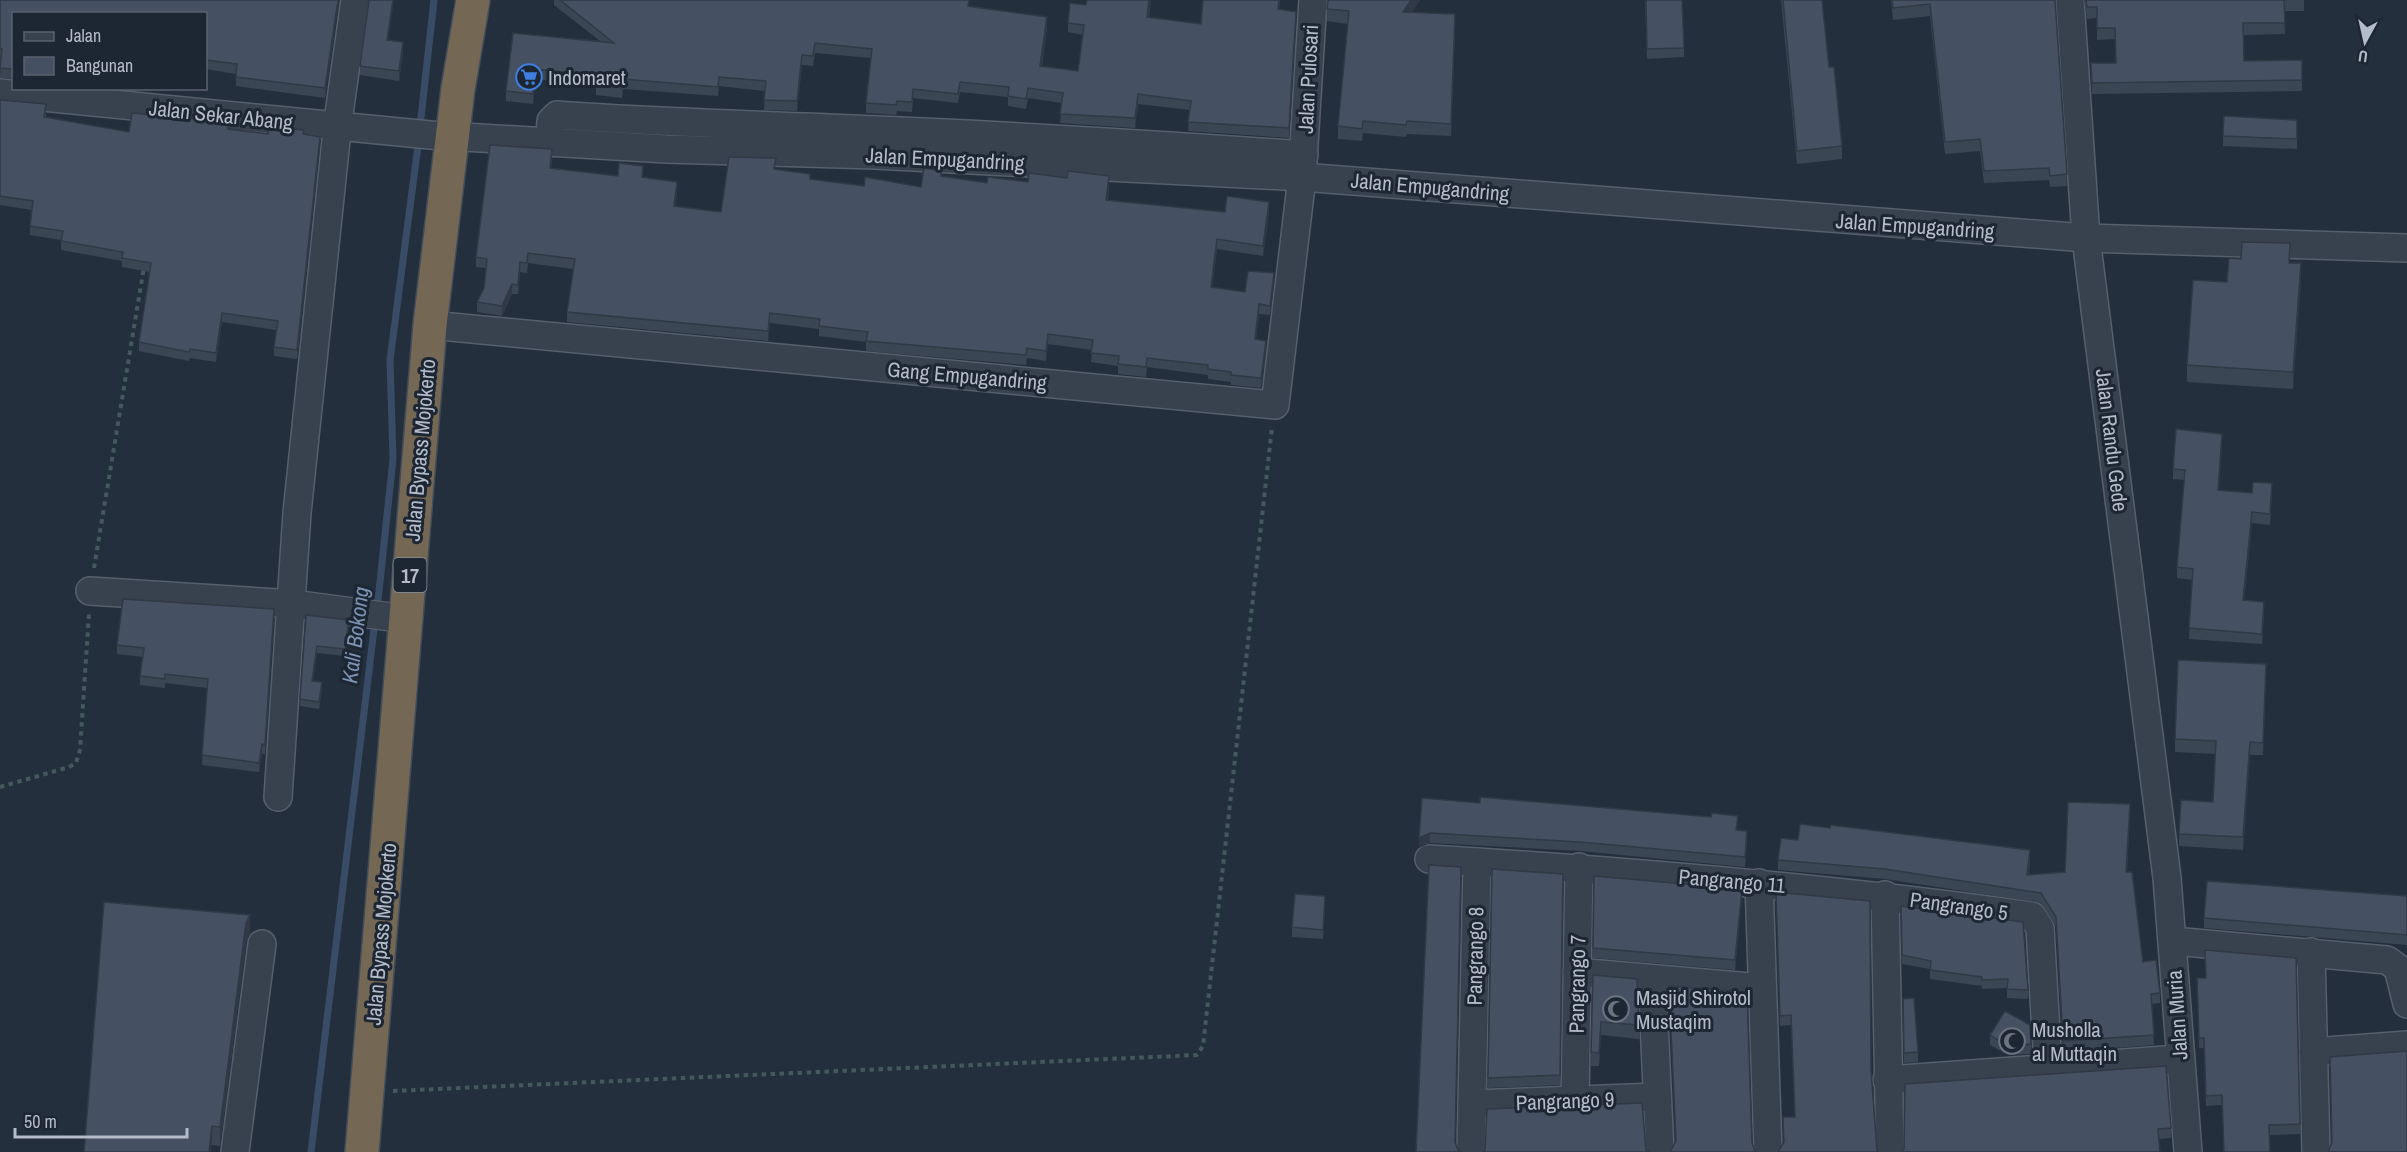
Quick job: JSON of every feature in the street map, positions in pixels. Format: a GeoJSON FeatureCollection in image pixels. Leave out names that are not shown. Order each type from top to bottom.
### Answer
{"type":"FeatureCollection","features":[{"type":"Feature","properties":{"kind":"highway","name":"Jalan Bypass Mojokerto"},"geometry":{"type":"LineString","coordinates":[[362,1152],[368,1092],[384,616],[430,325],[430,135],[473,0]]}},
{"type":"Feature","properties":{"kind":"street"},"geometry":{"type":"LineString","coordinates":[[278,797],[293,604],[297,513],[338,119],[355,0]]}},
{"type":"Feature","properties":{"kind":"street","name":"Jalan Pulosari"},"geometry":{"type":"LineString","coordinates":[[1303,164],[1313,0]]}},
{"type":"Feature","properties":{"kind":"street","name":"Jalan Randu Gede"},"geometry":{"type":"LineString","coordinates":[[2070,0],[2086,227],[2167,878]]}},
{"type":"Feature","properties":{"kind":"street","name":"Jalan Sekar Abang"},"geometry":{"type":"LineString","coordinates":[[0,93],[338,119],[430,135]]}},
{"type":"Feature","properties":{"kind":"street","name":"Jalan Empugandring"},"geometry":{"type":"LineString","coordinates":[[430,135],[550,132],[876,142],[1303,164],[2086,227],[2407,248]]}},
{"type":"Feature","properties":{"kind":"street"},"geometry":{"type":"LineString","coordinates":[[1275,405],[1303,164]]}},
{"type":"Feature","properties":{"kind":"street","name":"Gang Empugandring"},"geometry":{"type":"LineString","coordinates":[[430,325],[1275,405]]}},
{"type":"Feature","properties":{"kind":"street"},"geometry":{"type":"LineString","coordinates":[[90,591],[293,604],[384,616]]}},
{"type":"Feature","properties":{"kind":"street"},"geometry":{"type":"LineString","coordinates":[[1429,859],[1579,867]]}},
{"type":"Feature","properties":{"kind":"street","name":"Pangrango 8"},"geometry":{"type":"LineString","coordinates":[[1471,1152],[1477,862]]}},
{"type":"Feature","properties":{"kind":"street","name":"Pangrango 11"},"geometry":{"type":"LineString","coordinates":[[1579,867],[1885,895]]}},
{"type":"Feature","properties":{"kind":"street","name":"Pangrango 7"},"geometry":{"type":"LineString","coordinates":[[1575,1100],[1579,867]]}},
{"type":"Feature","properties":{"kind":"street","name":"Jalan Muria"},"geometry":{"type":"LineString","coordinates":[[2167,878],[2188,1152]]}},
{"type":"Feature","properties":{"kind":"street"},"geometry":{"type":"LineString","coordinates":[[1759,883],[1768,1152]]}},
{"type":"Feature","properties":{"kind":"street"},"geometry":{"type":"LineString","coordinates":[[1885,895],[1890,1152]]}},
{"type":"Feature","properties":{"kind":"street","name":"Pangrango 5"},"geometry":{"type":"LineString","coordinates":[[1885,895],[2032,916],[2040,928],[2048,1068]]}},
{"type":"Feature","properties":{"kind":"street"},"geometry":{"type":"LineString","coordinates":[[2173,941],[2311,952],[2394,963],[2398,968],[2407,1004]]}},
{"type":"Feature","properties":{"kind":"street"},"geometry":{"type":"LineString","coordinates":[[235,1152],[262,944]]}},
{"type":"Feature","properties":{"kind":"street"},"geometry":{"type":"LineString","coordinates":[[2311,952],[2316,1152]]}},
{"type":"Feature","properties":{"kind":"street"},"geometry":{"type":"LineString","coordinates":[[1577,972],[1762,988]]}},
{"type":"Feature","properties":{"kind":"street"},"geometry":{"type":"LineString","coordinates":[[1652,979],[1660,1152]]}},
{"type":"Feature","properties":{"kind":"street"},"geometry":{"type":"LineString","coordinates":[[2313,1052],[2407,1045]]}},
{"type":"Feature","properties":{"kind":"street"},"geometry":{"type":"LineString","coordinates":[[1887,1080],[2180,1059]]}},
{"type":"Feature","properties":{"kind":"street","name":"Pangrango 9"},"geometry":{"type":"LineString","coordinates":[[1472,1104],[1658,1097]]}},
{"type":"Feature","properties":{"kind":"path"},"geometry":{"type":"LineString","coordinates":[[0,787],[69,767],[76,763],[80,750],[90,591],[106,480],[145,260]]}},
{"type":"Feature","properties":{"kind":"path"},"geometry":{"type":"LineString","coordinates":[[368,1092],[1197,1055],[1203,1046],[1275,405]]}},
{"type":"Feature","properties":{"kind":"building"},"geometry":{"type":"Polygon","coordinates":[[[0,0],[338,0],[325,88],[236,77],[237,64],[207,60],[207,12],[12,12],[12,69],[0,68],[2,49],[0,48],[0,0]]]}},
{"type":"Feature","properties":{"kind":"building"},"geometry":{"type":"Polygon","coordinates":[[[369,0],[393,0],[387,40],[403,42],[399,71],[360,66],[369,0]]]}},
{"type":"Feature","properties":{"kind":"building"},"geometry":{"type":"Polygon","coordinates":[[[560,0],[969,0],[968,6],[1047,17],[1040,66],[1078,71],[1084,25],[1068,23],[1070,3],[1086,5],[1087,0],[1149,0],[1147,17],[1201,24],[1203,0],[1279,0],[1278,9],[1296,12],[1289,128],[1188,122],[1191,101],[1138,94],[1135,118],[1060,114],[1063,93],[1028,88],[1026,99],[1008,96],[1009,87],[960,82],[958,94],[913,89],[912,102],[897,101],[896,105],[866,103],[872,49],[815,43],[813,56],[802,55],[797,101],[764,100],[766,81],[719,77],[718,87],[623,79],[622,88],[596,85],[597,76],[536,69],[533,94],[506,91],[513,33],[614,43],[560,0]]]}},
{"type":"Feature","properties":{"kind":"building"},"geometry":{"type":"Polygon","coordinates":[[[1328,0],[1411,0],[1403,12],[1455,14],[1451,124],[1407,121],[1406,125],[1363,121],[1362,129],[1338,126],[1349,11],[1327,9],[1328,0]]]}},
{"type":"Feature","properties":{"kind":"building"},"geometry":{"type":"Polygon","coordinates":[[[1646,0],[1682,0],[1684,48],[1647,49],[1646,0]]]}},
{"type":"Feature","properties":{"kind":"building"},"geometry":{"type":"Polygon","coordinates":[[[1783,0],[1822,0],[1829,67],[1834,67],[1842,146],[1797,151],[1783,0]]]}},
{"type":"Feature","properties":{"kind":"building"},"geometry":{"type":"Polygon","coordinates":[[[1892,0],[2055,0],[2067,174],[2050,176],[2049,168],[1984,171],[1980,139],[1945,142],[1930,4],[1893,8],[1892,0]]]}},
{"type":"Feature","properties":{"kind":"building"},"geometry":{"type":"Polygon","coordinates":[[[2086,0],[2284,0],[2285,23],[2243,23],[2244,61],[2302,60],[2302,80],[2092,83],[2091,63],[2116,63],[2115,28],[2097,28],[2097,7],[2087,7],[2086,0]]]}},
{"type":"Feature","properties":{"kind":"building"},"geometry":{"type":"Polygon","coordinates":[[[0,100],[46,104],[44,117],[129,132],[132,113],[212,120],[229,124],[228,129],[268,134],[269,129],[304,130],[303,134],[320,137],[297,350],[274,347],[278,321],[222,313],[216,353],[190,349],[189,352],[139,342],[151,263],[122,258],[123,252],[61,241],[63,231],[30,226],[33,201],[0,196],[0,100]]]}},
{"type":"Feature","properties":{"kind":"building"},"geometry":{"type":"Polygon","coordinates":[[[2224,116],[2297,120],[2297,139],[2223,136],[2224,116]]]}},
{"type":"Feature","properties":{"kind":"building"},"geometry":{"type":"Polygon","coordinates":[[[490,145],[552,149],[550,168],[618,176],[619,163],[643,166],[642,177],[677,182],[674,206],[721,212],[729,157],[776,158],[774,169],[810,174],[810,179],[864,186],[865,177],[921,187],[924,168],[941,171],[941,176],[987,183],[988,177],[1028,182],[1029,173],[1067,178],[1068,171],[1109,176],[1106,200],[1225,212],[1227,196],[1269,202],[1263,246],[1217,239],[1211,287],[1245,292],[1248,271],[1274,273],[1270,306],[1259,304],[1255,339],[1266,341],[1261,378],[1231,375],[1231,372],[1208,369],[1208,365],[1147,358],[1146,367],[1118,364],[1119,356],[1091,353],[1093,340],[1048,334],[1046,351],[1027,348],[1026,355],[866,341],[868,332],[819,326],[820,319],[770,313],[768,331],[567,312],[575,259],[528,253],[527,263],[520,262],[518,285],[512,284],[502,306],[477,302],[484,288],[487,259],[476,257],[490,145]]]}},
{"type":"Feature","properties":{"kind":"building"},"geometry":{"type":"Polygon","coordinates":[[[2242,242],[2290,243],[2289,263],[2301,263],[2293,372],[2187,365],[2193,280],[2227,282],[2229,258],[2241,259],[2242,242]]]}},
{"type":"Feature","properties":{"kind":"building"},"geometry":{"type":"Polygon","coordinates":[[[2176,429],[2222,434],[2218,490],[2252,493],[2253,482],[2272,483],[2270,514],[2252,512],[2243,600],[2264,602],[2262,634],[2189,628],[2193,569],[2177,567],[2185,470],[2173,469],[2176,429]]]}},
{"type":"Feature","properties":{"kind":"building"},"geometry":{"type":"Polygon","coordinates":[[[123,599],[274,609],[265,745],[262,744],[259,763],[202,755],[208,679],[165,674],[165,679],[140,676],[144,648],[117,645],[123,599]]]}},
{"type":"Feature","properties":{"kind":"building"},"geometry":{"type":"Polygon","coordinates":[[[306,615],[349,620],[345,649],[317,646],[312,681],[322,682],[319,702],[300,699],[306,615]]]}},
{"type":"Feature","properties":{"kind":"building"},"geometry":{"type":"Polygon","coordinates":[[[2178,660],[2266,664],[2263,743],[2250,742],[2243,837],[2179,834],[2181,800],[2213,802],[2216,741],[2175,739],[2178,660]]]}},
{"type":"Feature","properties":{"kind":"building"},"geometry":{"type":"Polygon","coordinates":[[[1480,797],[1711,817],[1712,813],[1738,816],[1736,830],[1747,831],[1745,857],[1580,842],[1430,833],[1419,838],[1422,798],[1480,803],[1480,797]]]}},
{"type":"Feature","properties":{"kind":"building"},"geometry":{"type":"Polygon","coordinates":[[[2068,802],[2130,804],[2126,872],[2132,872],[2143,962],[2156,960],[2160,993],[2151,994],[2154,1035],[2063,1041],[2056,917],[2041,893],[1885,869],[1778,860],[1781,838],[1798,840],[1800,824],[1830,828],[1831,825],[2030,850],[2027,875],[2065,872],[2068,802]]]}},
{"type":"Feature","properties":{"kind":"building"},"geometry":{"type":"Polygon","coordinates":[[[1429,865],[1461,867],[1455,1142],[1461,1152],[1416,1152],[1429,865]]]}},
{"type":"Feature","properties":{"kind":"building"},"geometry":{"type":"Polygon","coordinates":[[[1492,869],[1563,874],[1560,1075],[1488,1078],[1492,869]]]}},
{"type":"Feature","properties":{"kind":"building"},"geometry":{"type":"Polygon","coordinates":[[[1594,876],[1742,889],[1735,960],[1593,948],[1594,876]]]}},
{"type":"Feature","properties":{"kind":"building"},"geometry":{"type":"Polygon","coordinates":[[[2207,881],[2407,896],[2407,935],[2204,918],[2207,881]]]}},
{"type":"Feature","properties":{"kind":"building"},"geometry":{"type":"Polygon","coordinates":[[[1776,892],[1870,901],[1871,1070],[1877,1151],[1879,1152],[1778,1152],[1784,1142],[1783,1117],[1795,1117],[1791,1015],[1780,1016],[1776,892]]]}},
{"type":"Feature","properties":{"kind":"building"},"geometry":{"type":"Polygon","coordinates":[[[1295,894],[1325,896],[1323,930],[1292,927],[1295,894]]]}},
{"type":"Feature","properties":{"kind":"building"},"geometry":{"type":"Polygon","coordinates":[[[104,902],[250,915],[246,923],[220,1127],[212,1126],[209,1152],[84,1152],[104,902]]]}},
{"type":"Feature","properties":{"kind":"building"},"geometry":{"type":"Polygon","coordinates":[[[1901,906],[2023,922],[2028,990],[2007,989],[2008,979],[1982,980],[1982,977],[1930,970],[1931,961],[1902,955],[1901,906]]]}},
{"type":"Feature","properties":{"kind":"building"},"geometry":{"type":"Polygon","coordinates":[[[2205,950],[2296,958],[2300,1124],[2269,1125],[2270,1152],[2224,1152],[2222,1095],[2206,1096],[2204,1038],[2199,1038],[2197,978],[2206,978],[2205,950]]]}},
{"type":"Feature","properties":{"kind":"building","name":"Masjid Shirotol Mustaqim"},"geometry":{"type":"Polygon","coordinates":[[[1593,975],[1637,979],[1639,1025],[1601,1022],[1599,1053],[1591,1052],[1593,975]]]}},
{"type":"Feature","properties":{"kind":"building"},"geometry":{"type":"Polygon","coordinates":[[[1669,986],[1747,992],[1752,1143],[1756,1152],[1670,1152],[1676,1141],[1669,986]]]}},
{"type":"Feature","properties":{"kind":"building"},"geometry":{"type":"Polygon","coordinates":[[[1914,998],[1918,1052],[1904,1053],[1903,999],[1914,998]]]}},
{"type":"Feature","properties":{"kind":"building"},"geometry":{"type":"Polygon","coordinates":[[[2005,1011],[2030,1025],[2031,1044],[2008,1046],[1990,1035],[2005,1011]]]}},
{"type":"Feature","properties":{"kind":"building"},"geometry":{"type":"Polygon","coordinates":[[[2407,1051],[2407,1152],[2328,1152],[2332,1142],[2330,1057],[2407,1051]]]}},
{"type":"Feature","properties":{"kind":"building"},"geometry":{"type":"Polygon","coordinates":[[[2166,1066],[2171,1128],[2158,1129],[2160,1152],[1901,1152],[1904,1149],[1905,1084],[2166,1066]]]}},
{"type":"Feature","properties":{"kind":"building"},"geometry":{"type":"Polygon","coordinates":[[[1642,1103],[1646,1150],[1650,1152],[1482,1152],[1485,1150],[1487,1109],[1642,1103]]]}},
{"type":"Feature","properties":{"kind":"waterway"},"geometry":{"type":"LineString","coordinates":[[420,127],[434,0]]}},
{"type":"Feature","properties":{"kind":"waterway","name":"Kali Bokong"},"geometry":{"type":"LineString","coordinates":[[377,610],[393,459],[390,360],[419,138]]}},
{"type":"Feature","properties":{"kind":"waterway","name":"Kali Bokong"},"geometry":{"type":"LineString","coordinates":[[311,1152],[375,621]]}},
{"type":"Feature","properties":{"kind":"place","name":"Indomaret"},"geometry":{"type":"Point","coordinates":[529,77]}},
{"type":"Feature","properties":{"kind":"place","name":"Masjid Shirotol Mustaqim"},"geometry":{"type":"Point","coordinates":[1616,1009]}},
{"type":"Feature","properties":{"kind":"place","name":"Musholla al Muttaqin"},"geometry":{"type":"Point","coordinates":[2012,1041]}}]}
